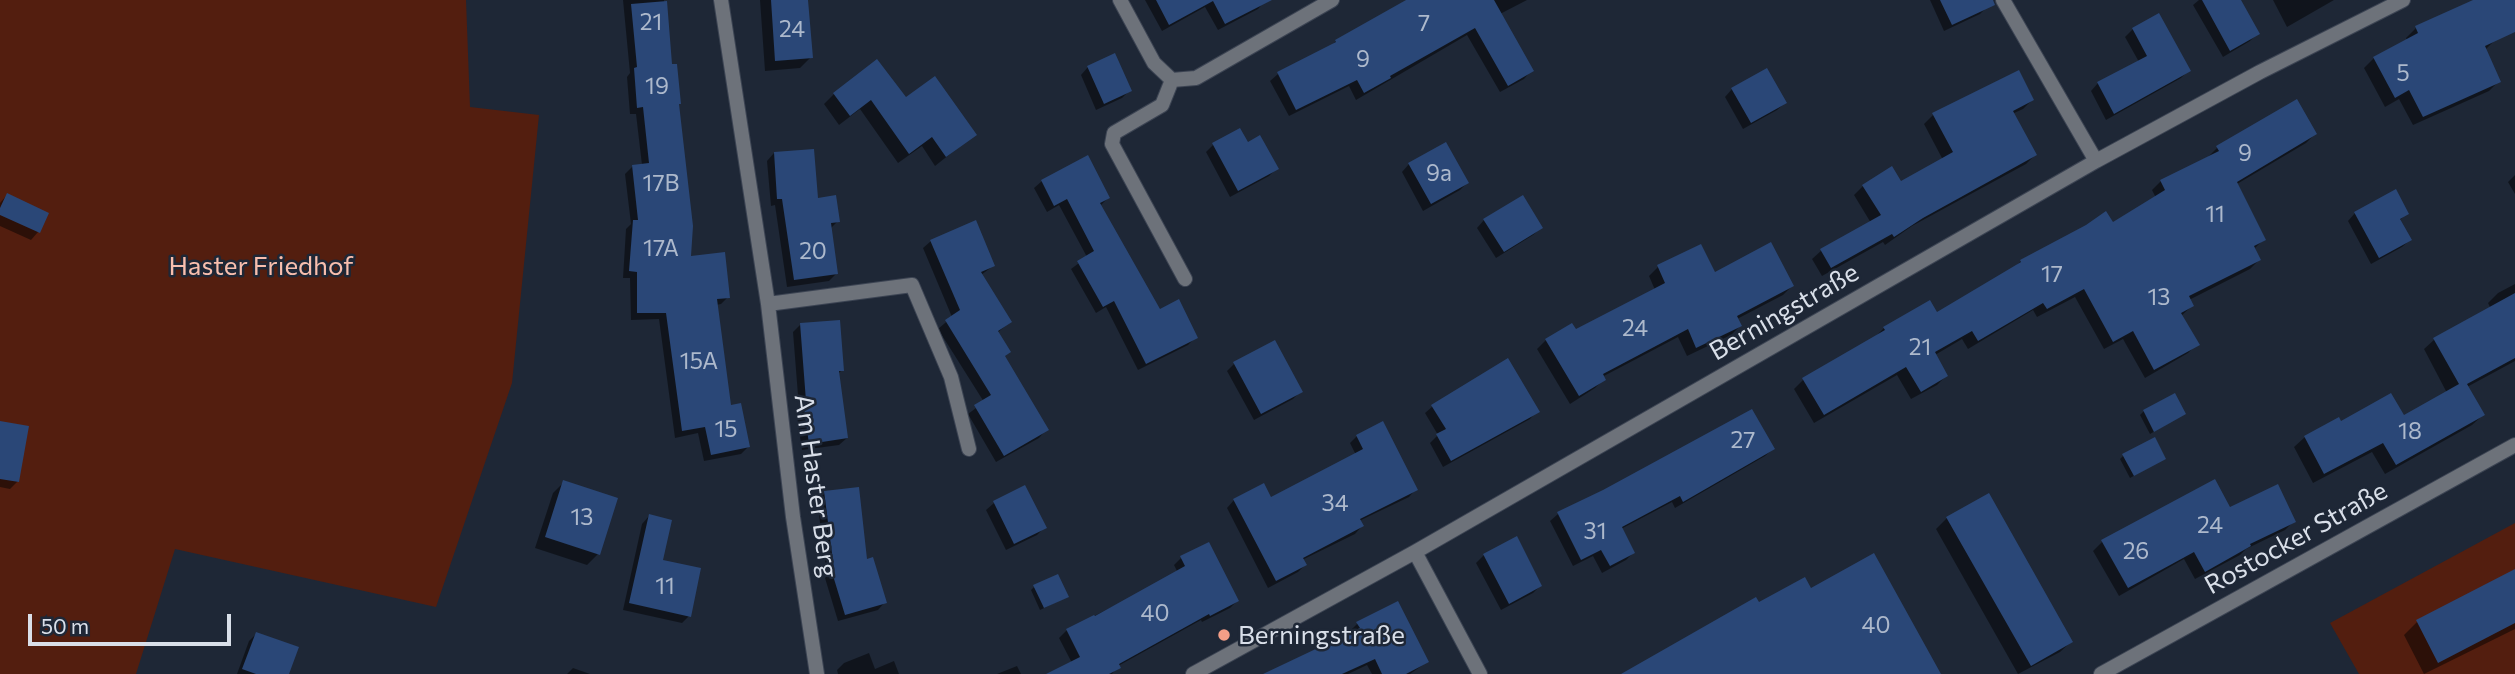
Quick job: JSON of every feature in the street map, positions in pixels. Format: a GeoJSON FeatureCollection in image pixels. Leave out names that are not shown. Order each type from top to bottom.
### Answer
{"type":"FeatureCollection","features":[{"type":"Feature","properties":{"kind":"street","name":"Am Haster Berg"},"geometry":{"type":"LineString","coordinates":[[721,0],[768,304],[793,517],[817,674]]}},
{"type":"Feature","properties":{"kind":"street"},"geometry":{"type":"LineString","coordinates":[[1120,0],[1154,63],[1172,80],[1196,78],[1332,0]]}},
{"type":"Feature","properties":{"kind":"street"},"geometry":{"type":"LineString","coordinates":[[2003,0],[2096,161]]}},
{"type":"Feature","properties":{"kind":"street","name":"Berningstraße"},"geometry":{"type":"LineString","coordinates":[[1193,674],[1415,552],[2096,161],[2260,72],[2403,0]]}},
{"type":"Feature","properties":{"kind":"street"},"geometry":{"type":"LineString","coordinates":[[1172,80],[1162,104],[1114,133],[1112,144],[1185,279]]}},
{"type":"Feature","properties":{"kind":"street"},"geometry":{"type":"LineString","coordinates":[[768,304],[912,285],[951,377],[969,449]]}},
{"type":"Feature","properties":{"kind":"street","name":"Rostocker Straße"},"geometry":{"type":"LineString","coordinates":[[2101,674],[2515,445]]}},
{"type":"Feature","properties":{"kind":"street"},"geometry":{"type":"LineString","coordinates":[[1415,552],[1480,674]]}},
{"type":"Feature","properties":{"kind":"green space","name":"Haster Friedhof"},"geometry":{"type":"Polygon","coordinates":[[[0,0],[466,0],[470,107],[539,115],[512,383],[436,607],[175,549],[136,674],[0,674],[0,0]]]}},
{"type":"Feature","properties":{"kind":"green space"},"geometry":{"type":"Polygon","coordinates":[[[2515,523],[2515,674],[2359,674],[2330,623],[2515,523]]]}},
{"type":"Feature","properties":{"kind":"building"},"geometry":{"type":"Polygon","coordinates":[[[771,0],[808,0],[813,58],[775,61],[771,0]]]}},
{"type":"Feature","properties":{"kind":"building"},"geometry":{"type":"Polygon","coordinates":[[[1156,0],[1272,0],[1225,24],[1213,1],[1169,25],[1156,0]]]}},
{"type":"Feature","properties":{"kind":"building"},"geometry":{"type":"Polygon","coordinates":[[[1406,0],[1494,0],[1534,71],[1508,86],[1475,28],[1364,93],[1357,80],[1296,110],[1277,72],[1336,42],[1335,40],[1406,0]]]}},
{"type":"Feature","properties":{"kind":"building"},"geometry":{"type":"Polygon","coordinates":[[[1940,0],[1993,0],[1995,5],[1952,25],[1940,0]]]}},
{"type":"Feature","properties":{"kind":"building"},"geometry":{"type":"Polygon","coordinates":[[[2202,0],[2241,0],[2260,34],[2230,51],[2202,0]]]}},
{"type":"Feature","properties":{"kind":"building"},"geometry":{"type":"Polygon","coordinates":[[[2473,0],[2515,0],[2515,32],[2485,46],[2501,82],[2423,117],[2409,90],[2395,98],[2373,57],[2418,33],[2415,26],[2473,0]]]}},
{"type":"Feature","properties":{"kind":"building"},"geometry":{"type":"Polygon","coordinates":[[[667,1],[672,64],[677,64],[693,226],[691,256],[725,252],[730,298],[717,299],[731,405],[741,403],[750,447],[711,455],[705,427],[682,431],[666,313],[637,313],[637,272],[629,271],[633,220],[638,220],[632,165],[649,163],[643,107],[637,108],[634,68],[637,67],[631,4],[667,1]]]}},
{"type":"Feature","properties":{"kind":"building"},"geometry":{"type":"Polygon","coordinates":[[[2159,13],[2191,71],[2114,114],[2097,82],[2147,56],[2132,28],[2159,13]]]}},
{"type":"Feature","properties":{"kind":"building"},"geometry":{"type":"Polygon","coordinates":[[[1115,53],[1132,91],[1104,104],[1087,66],[1115,53]]]}},
{"type":"Feature","properties":{"kind":"building"},"geometry":{"type":"Polygon","coordinates":[[[877,59],[906,97],[935,76],[977,135],[946,157],[932,137],[909,154],[871,100],[850,116],[833,93],[877,59]]]}},
{"type":"Feature","properties":{"kind":"building"},"geometry":{"type":"Polygon","coordinates":[[[1767,68],[1787,103],[1751,123],[1731,88],[1767,68]]]}},
{"type":"Feature","properties":{"kind":"building"},"geometry":{"type":"Polygon","coordinates":[[[2019,70],[2034,100],[2013,111],[2037,155],[1894,237],[1892,234],[1831,268],[1820,249],[1881,215],[1862,185],[1892,166],[1901,181],[1953,152],[1932,113],[2019,70]]]}},
{"type":"Feature","properties":{"kind":"building"},"geometry":{"type":"Polygon","coordinates":[[[2297,99],[2317,134],[2237,182],[2266,240],[2254,246],[2261,260],[2189,296],[2194,306],[2181,313],[2200,345],[2154,370],[2133,331],[2113,342],[2084,289],[2047,309],[2043,303],[1978,341],[1972,331],[1935,352],[1948,376],[1921,392],[1906,367],[1824,415],[1802,378],[1885,330],[1883,327],[1930,300],[1937,312],[2106,211],[2113,222],[2165,190],[2160,180],[2219,151],[2216,146],[2297,99]]]}},
{"type":"Feature","properties":{"kind":"building"},"geometry":{"type":"Polygon","coordinates":[[[1240,128],[1248,142],[1260,135],[1279,169],[1238,191],[1212,143],[1240,128]]]}},
{"type":"Feature","properties":{"kind":"building"},"geometry":{"type":"Polygon","coordinates":[[[1446,142],[1469,183],[1431,204],[1408,163],[1446,142]]]}},
{"type":"Feature","properties":{"kind":"building"},"geometry":{"type":"Polygon","coordinates":[[[814,149],[818,198],[836,195],[840,222],[831,223],[838,274],[794,280],[782,199],[777,199],[774,152],[814,149]]]}},
{"type":"Feature","properties":{"kind":"building"},"geometry":{"type":"Polygon","coordinates":[[[1088,155],[1110,198],[1100,203],[1160,309],[1179,299],[1198,338],[1146,364],[1114,301],[1103,307],[1077,261],[1094,251],[1067,199],[1054,206],[1041,180],[1088,155]]]}},
{"type":"Feature","properties":{"kind":"building"},"geometry":{"type":"Polygon","coordinates":[[[2396,189],[2409,214],[2400,219],[2412,240],[2379,258],[2354,212],[2396,189]]]}},
{"type":"Feature","properties":{"kind":"building"},"geometry":{"type":"Polygon","coordinates":[[[7,193],[49,213],[40,233],[0,215],[0,208],[7,193]]]}},
{"type":"Feature","properties":{"kind":"building"},"geometry":{"type":"Polygon","coordinates":[[[1523,195],[1543,228],[1504,252],[1483,219],[1523,195]]]}},
{"type":"Feature","properties":{"kind":"building"},"geometry":{"type":"Polygon","coordinates":[[[976,220],[995,266],[981,272],[1012,322],[998,331],[1011,352],[1005,356],[1049,430],[1004,456],[974,405],[991,395],[945,320],[960,310],[930,240],[976,220]]]}},
{"type":"Feature","properties":{"kind":"building"},"geometry":{"type":"Polygon","coordinates":[[[1771,242],[1794,286],[1737,316],[1742,326],[1696,348],[1688,329],[1603,374],[1606,380],[1579,396],[1545,339],[1572,323],[1576,329],[1665,283],[1657,265],[1701,244],[1715,272],[1771,242]]]}},
{"type":"Feature","properties":{"kind":"building"},"geometry":{"type":"Polygon","coordinates":[[[2515,293],[2515,358],[2467,384],[2485,415],[2396,465],[2383,443],[2324,474],[2304,436],[2339,417],[2341,421],[2391,393],[2404,415],[2459,384],[2433,338],[2515,293]]]}},
{"type":"Feature","properties":{"kind":"building"},"geometry":{"type":"Polygon","coordinates":[[[840,320],[844,371],[839,371],[848,438],[809,444],[803,401],[806,401],[800,323],[840,320]]]}},
{"type":"Feature","properties":{"kind":"building"},"geometry":{"type":"Polygon","coordinates":[[[1275,340],[1303,392],[1261,414],[1233,362],[1275,340]]]}},
{"type":"Feature","properties":{"kind":"building"},"geometry":{"type":"Polygon","coordinates":[[[1508,358],[1540,412],[1451,461],[1436,434],[1446,429],[1431,405],[1508,358]]]}},
{"type":"Feature","properties":{"kind":"building"},"geometry":{"type":"Polygon","coordinates":[[[2175,393],[2186,414],[2154,432],[2143,410],[2175,393]]]}},
{"type":"Feature","properties":{"kind":"building"},"geometry":{"type":"Polygon","coordinates":[[[1752,409],[1775,449],[1683,502],[1680,496],[1622,527],[1635,553],[1610,566],[1601,550],[1581,560],[1557,512],[1752,409]]]}},
{"type":"Feature","properties":{"kind":"building"},"geometry":{"type":"Polygon","coordinates":[[[0,421],[29,426],[19,482],[0,479],[0,421]]]}},
{"type":"Feature","properties":{"kind":"building"},"geometry":{"type":"Polygon","coordinates":[[[1383,421],[1418,490],[1360,519],[1364,526],[1303,558],[1307,565],[1276,581],[1233,499],[1264,483],[1271,497],[1363,449],[1356,435],[1383,421]]]}},
{"type":"Feature","properties":{"kind":"building"},"geometry":{"type":"Polygon","coordinates":[[[2155,437],[2166,459],[2134,476],[2122,454],[2155,437]]]}},
{"type":"Feature","properties":{"kind":"building"},"geometry":{"type":"Polygon","coordinates":[[[2215,479],[2230,507],[2278,484],[2296,522],[2250,544],[2251,546],[2205,572],[2194,552],[2128,588],[2101,540],[2215,479]]]}},
{"type":"Feature","properties":{"kind":"building"},"geometry":{"type":"Polygon","coordinates":[[[563,480],[618,498],[600,555],[545,537],[563,480]]]}},
{"type":"Feature","properties":{"kind":"building"},"geometry":{"type":"Polygon","coordinates":[[[1025,485],[1047,528],[1014,544],[993,501],[1025,485]]]}},
{"type":"Feature","properties":{"kind":"building"},"geometry":{"type":"Polygon","coordinates":[[[859,487],[867,559],[873,557],[887,603],[845,615],[831,569],[834,569],[824,491],[859,487]]]}},
{"type":"Feature","properties":{"kind":"building"},"geometry":{"type":"Polygon","coordinates":[[[1989,493],[2073,642],[2031,666],[1946,517],[1989,493]]]}},
{"type":"Feature","properties":{"kind":"building"},"geometry":{"type":"Polygon","coordinates":[[[649,514],[672,520],[663,560],[701,568],[691,617],[629,603],[649,514]]]}},
{"type":"Feature","properties":{"kind":"building"},"geometry":{"type":"Polygon","coordinates":[[[1517,536],[1542,586],[1509,604],[1483,554],[1517,536]]]}},
{"type":"Feature","properties":{"kind":"building"},"geometry":{"type":"Polygon","coordinates":[[[1209,542],[1239,601],[1210,616],[1209,614],[1119,664],[1121,668],[1109,674],[1046,674],[1080,657],[1066,629],[1185,566],[1180,556],[1209,542]]]}},
{"type":"Feature","properties":{"kind":"building"},"geometry":{"type":"Polygon","coordinates":[[[1874,553],[1941,674],[1621,674],[1756,597],[1759,602],[1805,577],[1811,588],[1874,553]]]}},
{"type":"Feature","properties":{"kind":"building"},"geometry":{"type":"Polygon","coordinates":[[[2515,569],[2515,623],[2438,663],[2416,620],[2515,569]]]}},
{"type":"Feature","properties":{"kind":"building"},"geometry":{"type":"Polygon","coordinates":[[[1058,574],[1069,597],[1044,608],[1033,585],[1058,574]]]}},
{"type":"Feature","properties":{"kind":"building"},"geometry":{"type":"Polygon","coordinates":[[[1398,601],[1429,662],[1406,674],[1382,674],[1375,659],[1342,674],[1263,674],[1360,628],[1356,622],[1398,601]]]}},
{"type":"Feature","properties":{"kind":"building"},"geometry":{"type":"Polygon","coordinates":[[[256,632],[299,647],[289,674],[256,674],[242,669],[256,632]]]}},
{"type":"Feature","properties":{"kind":"place","name":"Berningstraße"},"geometry":{"type":"Point","coordinates":[1224,635]}}]}
